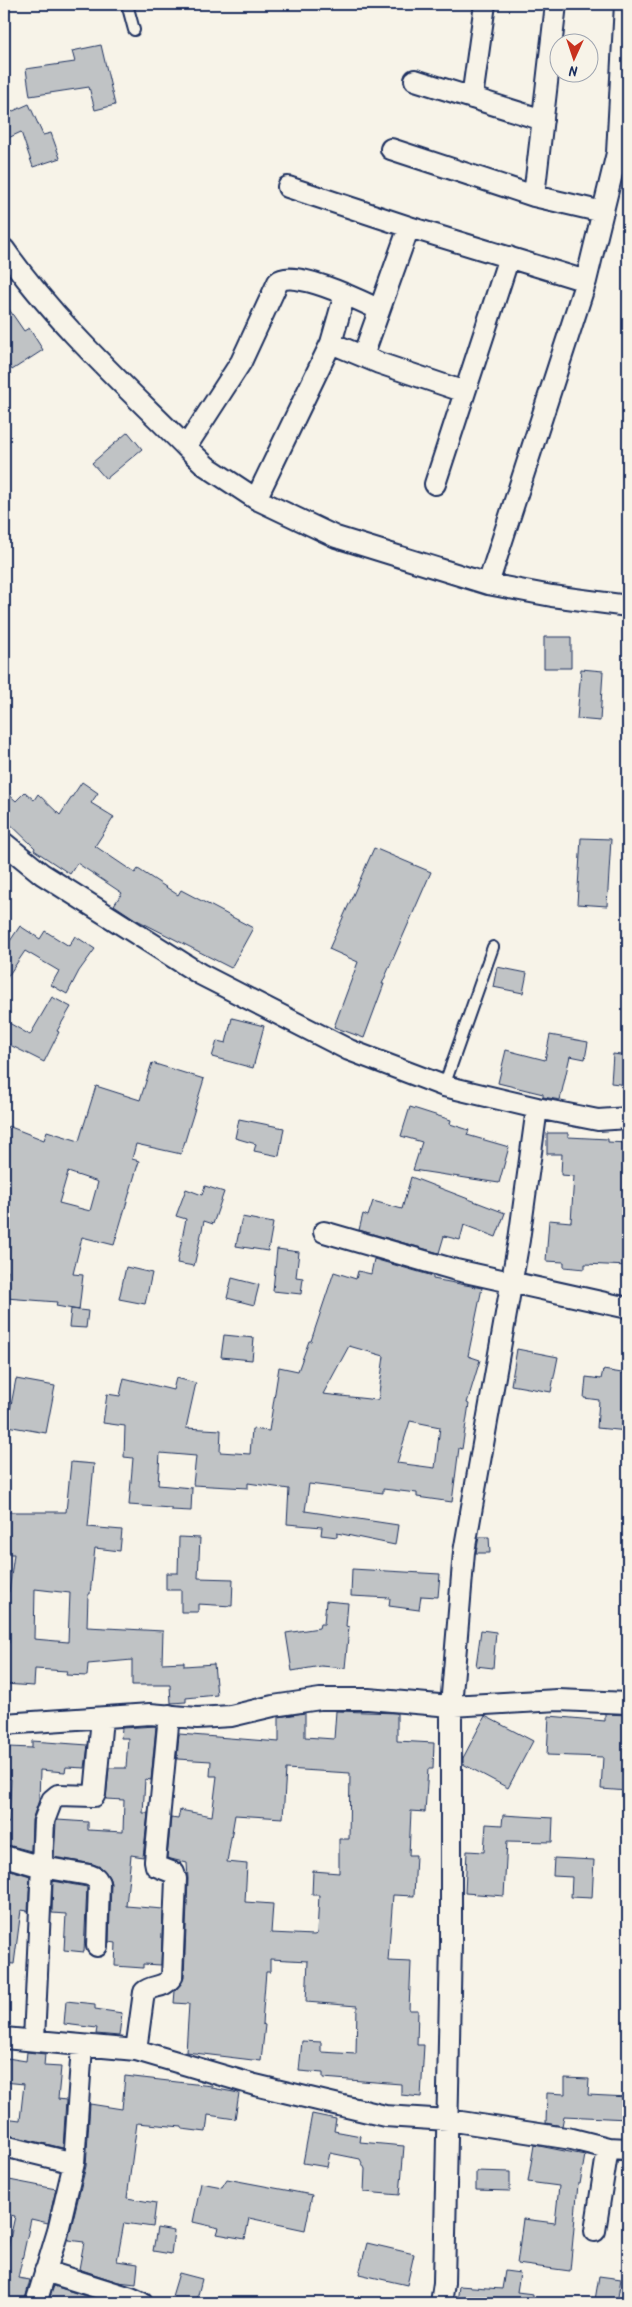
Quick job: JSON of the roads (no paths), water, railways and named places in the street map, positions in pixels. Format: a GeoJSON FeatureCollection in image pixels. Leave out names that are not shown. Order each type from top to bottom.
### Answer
{"type":"FeatureCollection","features":[{"type":"Feature","properties":{"kind":"street"},"geometry":{"type":"LineString","coordinates":[[472,98],[485,4]]}},
{"type":"Feature","properties":{"kind":"street"},"geometry":{"type":"LineString","coordinates":[[534,196],[556,4]]}},
{"type":"Feature","properties":{"kind":"street"},"geometry":{"type":"LineString","coordinates":[[488,584],[586,281],[603,212],[623,154],[625,4]]}},
{"type":"Feature","properties":{"kind":"street"},"geometry":{"type":"LineString","coordinates":[[415,80],[542,120]]}},
{"type":"Feature","properties":{"kind":"street"},"geometry":{"type":"LineString","coordinates":[[391,149],[534,196],[603,212]]}},
{"type":"Feature","properties":{"kind":"street"},"geometry":{"type":"LineString","coordinates":[[288,187],[409,227],[586,281]]}},
{"type":"Feature","properties":{"kind":"street"},"geometry":{"type":"LineString","coordinates":[[363,356],[378,309],[409,227]]}},
{"type":"Feature","properties":{"kind":"street"},"geometry":{"type":"LineString","coordinates":[[4,249],[60,321],[186,447],[206,466],[256,500],[336,537],[488,584],[552,596],[628,606]]}},
{"type":"Feature","properties":{"kind":"street"},"geometry":{"type":"LineString","coordinates":[[435,484],[509,257]]}},
{"type":"Feature","properties":{"kind":"street"},"geometry":{"type":"LineString","coordinates":[[186,447],[241,362],[278,282],[284,278],[295,278],[345,294],[378,309]]}},
{"type":"Feature","properties":{"kind":"street"},"geometry":{"type":"LineString","coordinates":[[256,500],[331,343],[345,294]]}},
{"type":"Feature","properties":{"kind":"street"},"geometry":{"type":"LineString","coordinates":[[331,343],[465,392]]}},
{"type":"Feature","properties":{"kind":"street"},"geometry":{"type":"LineString","coordinates":[[4,843],[42,874],[200,974],[349,1050],[444,1086],[598,1120],[628,1118]]}},
{"type":"Feature","properties":{"kind":"street"},"geometry":{"type":"LineString","coordinates":[[441,2303],[444,2282],[448,2120],[451,1706],[464,1552],[510,1282],[519,1240],[537,1108]]}},
{"type":"Feature","properties":{"kind":"street"},"geometry":{"type":"LineString","coordinates":[[324,1232],[456,1270],[628,1308]]}},
{"type":"Feature","properties":{"kind":"street"},"geometry":{"type":"LineString","coordinates":[[4,1724],[150,1714],[197,1718],[231,1716],[272,1706],[320,1699],[368,1699],[451,1706],[558,1700],[628,1703]]}},
{"type":"Feature","properties":{"kind":"street"},"geometry":{"type":"LineString","coordinates":[[136,2050],[144,1992],[148,1988],[161,1987],[172,1977],[176,1879],[174,1873],[156,1866],[155,1861],[169,1716]]}},
{"type":"Feature","properties":{"kind":"street"},"geometry":{"type":"LineString","coordinates":[[34,2040],[44,1821],[52,1800],[58,1795],[94,1796],[102,1718]]}},
{"type":"Feature","properties":{"kind":"street"},"geometry":{"type":"LineString","coordinates":[[4,1856],[42,1867],[90,1875],[98,1880],[97,1946]]}},
{"type":"Feature","properties":{"kind":"street"},"geometry":{"type":"LineString","coordinates":[[4,2038],[136,2050],[255,2085],[385,2116],[448,2120],[572,2139],[608,2148],[628,2149]]}},
{"type":"Feature","properties":{"kind":"street"},"geometry":{"type":"LineString","coordinates":[[36,2303],[58,2231],[74,2163],[82,2046]]}},
{"type":"Feature","properties":{"kind":"street"},"geometry":{"type":"LineString","coordinates":[[4,2146],[74,2163]]}},
{"type":"Feature","properties":{"kind":"street"},"geometry":{"type":"LineString","coordinates":[[596,2231],[608,2148]]}},
{"type":"Feature","properties":{"kind":"street"},"geometry":{"type":"LineString","coordinates":[[45,2271],[142,2303]]}},
{"type":"Feature","properties":{"kind":"lane"},"geometry":{"type":"LineString","coordinates":[[127,4],[134,30]]}},
{"type":"Feature","properties":{"kind":"lane"},"geometry":{"type":"LineString","coordinates":[[444,1086],[493,947]]}}]}
